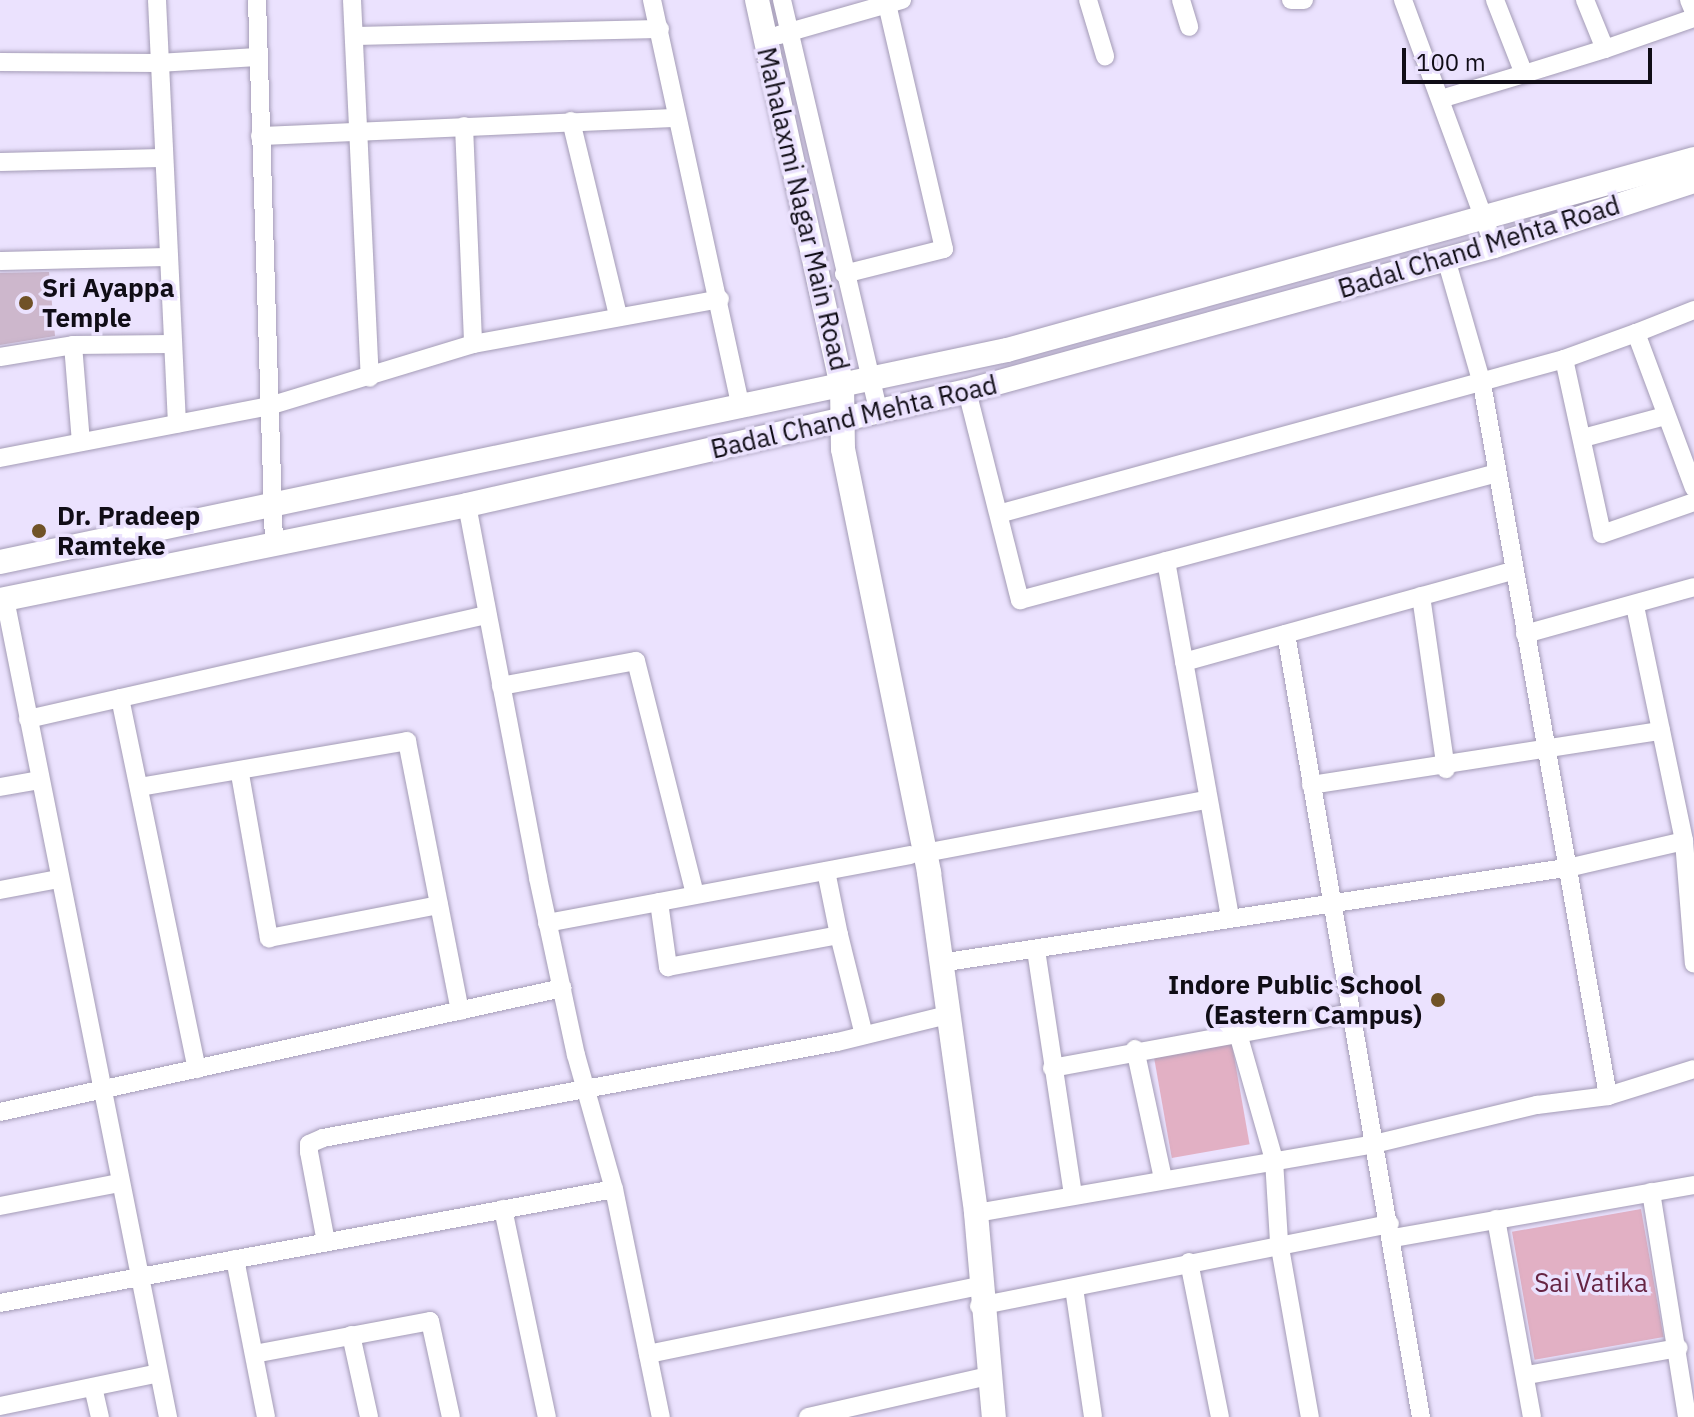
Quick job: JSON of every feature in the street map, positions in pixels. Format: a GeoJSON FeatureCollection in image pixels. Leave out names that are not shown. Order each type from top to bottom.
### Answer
{"type":"FeatureCollection","features":[{"type":"Feature","properties":{"kind":"street"},"geometry":{"type":"LineString","coordinates":[[157,0],[162,158],[177,424]]}},
{"type":"Feature","properties":{"kind":"street"},"geometry":{"type":"LineString","coordinates":[[257,0],[270,506],[274,543]]}},
{"type":"Feature","properties":{"kind":"street"},"geometry":{"type":"LineString","coordinates":[[352,0],[355,128],[370,378]]}},
{"type":"Feature","properties":{"kind":"street"},"geometry":{"type":"LineString","coordinates":[[652,0],[676,118],[720,299],[741,408]]}},
{"type":"Feature","properties":{"kind":"street","name":"Mahalaxmi Nagar Main Road"},"geometry":{"type":"LineString","coordinates":[[757,0],[842,386],[845,419],[843,449],[940,963],[976,1213],[979,1296],[994,1417]]}},
{"type":"Feature","properties":{"kind":"street"},"geometry":{"type":"LineString","coordinates":[[782,0],[844,274],[879,412]]}},
{"type":"Feature","properties":{"kind":"street"},"geometry":{"type":"LineString","coordinates":[[1088,0],[1105,56]]}},
{"type":"Feature","properties":{"kind":"street"},"geometry":{"type":"LineString","coordinates":[[1181,0],[1189,27]]}},
{"type":"Feature","properties":{"kind":"street"},"geometry":{"type":"LineString","coordinates":[[1291,0],[1304,0]]}},
{"type":"Feature","properties":{"kind":"street"},"geometry":{"type":"LineString","coordinates":[[1403,0],[1444,98],[1494,246]]}},
{"type":"Feature","properties":{"kind":"street"},"geometry":{"type":"LineString","coordinates":[[1495,0],[1524,74]]}},
{"type":"Feature","properties":{"kind":"street"},"geometry":{"type":"LineString","coordinates":[[1585,0],[1605,49]]}},
{"type":"Feature","properties":{"kind":"street"},"geometry":{"type":"LineString","coordinates":[[1689,0],[1694,12]]}},
{"type":"Feature","properties":{"kind":"street"},"geometry":{"type":"LineString","coordinates":[[764,38],[892,2],[944,249],[844,274]]}},
{"type":"Feature","properties":{"kind":"street"},"geometry":{"type":"LineString","coordinates":[[1444,98],[1605,49],[1694,18]]}},
{"type":"Feature","properties":{"kind":"street"},"geometry":{"type":"LineString","coordinates":[[354,36],[660,29]]}},
{"type":"Feature","properties":{"kind":"street"},"geometry":{"type":"LineString","coordinates":[[0,62],[158,63],[257,57]]}},
{"type":"Feature","properties":{"kind":"street"},"geometry":{"type":"LineString","coordinates":[[260,136],[355,128],[676,118]]}},
{"type":"Feature","properties":{"kind":"street"},"geometry":{"type":"LineString","coordinates":[[571,121],[618,316]]}},
{"type":"Feature","properties":{"kind":"street"},"geometry":{"type":"LineString","coordinates":[[464,126],[473,344]]}},
{"type":"Feature","properties":{"kind":"street"},"geometry":{"type":"LineString","coordinates":[[0,162],[162,158]]}},
{"type":"Feature","properties":{"kind":"street"},"geometry":{"type":"LineString","coordinates":[[0,562],[741,408],[1067,335],[1694,159]]}},
{"type":"Feature","properties":{"kind":"street","name":"Badal Chand Mehta Road"},"geometry":{"type":"LineString","coordinates":[[3,600],[467,505],[967,391],[1494,246],[1694,181]]}},
{"type":"Feature","properties":{"kind":"street"},"geometry":{"type":"LineString","coordinates":[[0,261],[168,257]]}},
{"type":"Feature","properties":{"kind":"street"},"geometry":{"type":"LineString","coordinates":[[1446,259],[1482,384],[1494,474],[1572,867],[1608,1096]]}},
{"type":"Feature","properties":{"kind":"street"},"geometry":{"type":"LineString","coordinates":[[0,458],[269,406],[370,378],[473,344],[720,299]]}},
{"type":"Feature","properties":{"kind":"street"},"geometry":{"type":"LineString","coordinates":[[1002,513],[1482,384],[1564,359],[1694,310]]}},
{"type":"Feature","properties":{"kind":"street"},"geometry":{"type":"LineString","coordinates":[[1636,333],[1694,488]]}},
{"type":"Feature","properties":{"kind":"street"},"geometry":{"type":"LineString","coordinates":[[0,357],[73,345],[172,344]]}},
{"type":"Feature","properties":{"kind":"street"},"geometry":{"type":"LineString","coordinates":[[73,345],[81,442]]}},
{"type":"Feature","properties":{"kind":"street"},"geometry":{"type":"LineString","coordinates":[[1564,359],[1602,534],[1694,502]]}},
{"type":"Feature","properties":{"kind":"street"},"geometry":{"type":"LineString","coordinates":[[967,391],[1002,513],[1020,600],[1494,474]]}},
{"type":"Feature","properties":{"kind":"street"},"geometry":{"type":"LineString","coordinates":[[1583,438],[1665,416]]}},
{"type":"Feature","properties":{"kind":"street"},"geometry":{"type":"LineString","coordinates":[[467,505],[547,923],[585,1087],[614,1189],[661,1417]]}},
{"type":"Feature","properties":{"kind":"street"},"geometry":{"type":"LineString","coordinates":[[1166,561],[1205,800],[1230,917]]}},
{"type":"Feature","properties":{"kind":"street"},"geometry":{"type":"LineString","coordinates":[[1184,662],[1513,571]]}},
{"type":"Feature","properties":{"kind":"street"},"geometry":{"type":"LineString","coordinates":[[1525,634],[1635,606],[1694,587]]}},
{"type":"Feature","properties":{"kind":"street"},"geometry":{"type":"LineString","coordinates":[[1421,596],[1446,769]]}},
{"type":"Feature","properties":{"kind":"street"},"geometry":{"type":"LineString","coordinates":[[3,600],[168,1417]]}},
{"type":"Feature","properties":{"kind":"street"},"geometry":{"type":"LineString","coordinates":[[1635,606],[1684,841],[1694,964]]}},
{"type":"Feature","properties":{"kind":"street"},"geometry":{"type":"LineString","coordinates":[[28,719],[487,615]]}},
{"type":"Feature","properties":{"kind":"street"},"geometry":{"type":"LineString","coordinates":[[1286,634],[1421,1417]]}},
{"type":"Feature","properties":{"kind":"street"},"geometry":{"type":"LineString","coordinates":[[501,686],[636,661],[695,895]]}},
{"type":"Feature","properties":{"kind":"street"},"geometry":{"type":"LineString","coordinates":[[120,698],[197,1069]]}},
{"type":"Feature","properties":{"kind":"street"},"geometry":{"type":"LineString","coordinates":[[1311,785],[1446,769],[1661,731]]}},
{"type":"Feature","properties":{"kind":"street"},"geometry":{"type":"LineString","coordinates":[[139,787],[240,774],[407,741],[460,1011]]}},
{"type":"Feature","properties":{"kind":"street"},"geometry":{"type":"LineString","coordinates":[[240,774],[269,938],[439,905]]}},
{"type":"Feature","properties":{"kind":"street"},"geometry":{"type":"LineString","coordinates":[[0,787],[40,780]]}},
{"type":"Feature","properties":{"kind":"street"},"geometry":{"type":"LineString","coordinates":[[547,923],[1205,800]]}},
{"type":"Feature","properties":{"kind":"street"},"geometry":{"type":"LineString","coordinates":[[940,963],[1572,867],[1684,841]]}},
{"type":"Feature","properties":{"kind":"street"},"geometry":{"type":"LineString","coordinates":[[826,871],[864,1035]]}},
{"type":"Feature","properties":{"kind":"street"},"geometry":{"type":"LineString","coordinates":[[0,890],[59,879]]}},
{"type":"Feature","properties":{"kind":"street"},"geometry":{"type":"LineString","coordinates":[[659,902],[668,967],[839,935]]}},
{"type":"Feature","properties":{"kind":"street"},"geometry":{"type":"LineString","coordinates":[[1036,950],[1073,1194]]}},
{"type":"Feature","properties":{"kind":"street"},"geometry":{"type":"LineString","coordinates":[[0,1112],[562,988]]}},
{"type":"Feature","properties":{"kind":"street"},"geometry":{"type":"LineString","coordinates":[[1052,1068],[1237,1030],[1351,1013]]}},
{"type":"Feature","properties":{"kind":"street"},"geometry":{"type":"LineString","coordinates":[[326,1242],[309,1144],[585,1087],[864,1035],[948,1015]]}},
{"type":"Feature","properties":{"kind":"street"},"geometry":{"type":"LineString","coordinates":[[1237,1030],[1274,1160],[1279,1242],[1307,1417]]}},
{"type":"Feature","properties":{"kind":"street"},"geometry":{"type":"LineString","coordinates":[[1135,1049],[1163,1179]]}},
{"type":"Feature","properties":{"kind":"street"},"geometry":{"type":"LineString","coordinates":[[976,1213],[1374,1144],[1537,1105],[1608,1096],[1694,1069]]}},
{"type":"Feature","properties":{"kind":"street"},"geometry":{"type":"LineString","coordinates":[[0,1206],[120,1183]]}},
{"type":"Feature","properties":{"kind":"street"},"geometry":{"type":"LineString","coordinates":[[648,1354],[979,1296],[1074,1288],[1279,1242],[1496,1219],[1694,1185]]}},
{"type":"Feature","properties":{"kind":"street"},"geometry":{"type":"LineString","coordinates":[[0,1303],[614,1189]]}},
{"type":"Feature","properties":{"kind":"street"},"geometry":{"type":"LineString","coordinates":[[1651,1192],[1679,1348],[1687,1417]]}},
{"type":"Feature","properties":{"kind":"street"},"geometry":{"type":"LineString","coordinates":[[503,1209],[547,1417]]}},
{"type":"Feature","properties":{"kind":"street"},"geometry":{"type":"LineString","coordinates":[[1496,1219],[1527,1375],[1532,1417]]}},
{"type":"Feature","properties":{"kind":"street"},"geometry":{"type":"LineString","coordinates":[[235,1259],[266,1417]]}},
{"type":"Feature","properties":{"kind":"street"},"geometry":{"type":"LineString","coordinates":[[1189,1262],[1220,1417]]}},
{"type":"Feature","properties":{"kind":"street"},"geometry":{"type":"LineString","coordinates":[[1074,1288],[1093,1417]]}},
{"type":"Feature","properties":{"kind":"street"},"geometry":{"type":"LineString","coordinates":[[254,1354],[430,1321],[451,1417]]}},
{"type":"Feature","properties":{"kind":"street"},"geometry":{"type":"LineString","coordinates":[[351,1335],[369,1417]]}},
{"type":"Feature","properties":{"kind":"street"},"geometry":{"type":"LineString","coordinates":[[1527,1375],[1679,1348]]}},
{"type":"Feature","properties":{"kind":"street"},"geometry":{"type":"LineString","coordinates":[[0,1406],[159,1373]]}},
{"type":"Feature","properties":{"kind":"street"},"geometry":{"type":"LineString","coordinates":[[808,1417],[989,1376]]}},
{"type":"Feature","properties":{"kind":"street"},"geometry":{"type":"LineString","coordinates":[[93,1387],[100,1417]]}},
{"type":"Feature","properties":{"kind":"green space"},"geometry":{"type":"Polygon","coordinates":[[[1231,1039],[1250,1144],[1172,1158],[1153,1053],[1231,1039]]]}},
{"type":"Feature","properties":{"kind":"green space","name":"Sai Vatika"},"geometry":{"type":"Polygon","coordinates":[[[1641,1209],[1664,1337],[1535,1360],[1512,1232],[1641,1209]]]}},
{"type":"Feature","properties":{"kind":"building","name":"Sri Ayappa Temple"},"geometry":{"type":"Polygon","coordinates":[[[49,272],[55,336],[0,345],[0,273],[49,272]]]}},
{"type":"Feature","properties":{"kind":"place","name":"Sri Ayappa Temple"},"geometry":{"type":"Point","coordinates":[26,303]}},
{"type":"Feature","properties":{"kind":"place","name":"Dr. Pradeep Ramteke"},"geometry":{"type":"Point","coordinates":[39,531]}},
{"type":"Feature","properties":{"kind":"place","name":"Indore Public School (Eastern Campus)"},"geometry":{"type":"Point","coordinates":[1438,1000]}}]}
